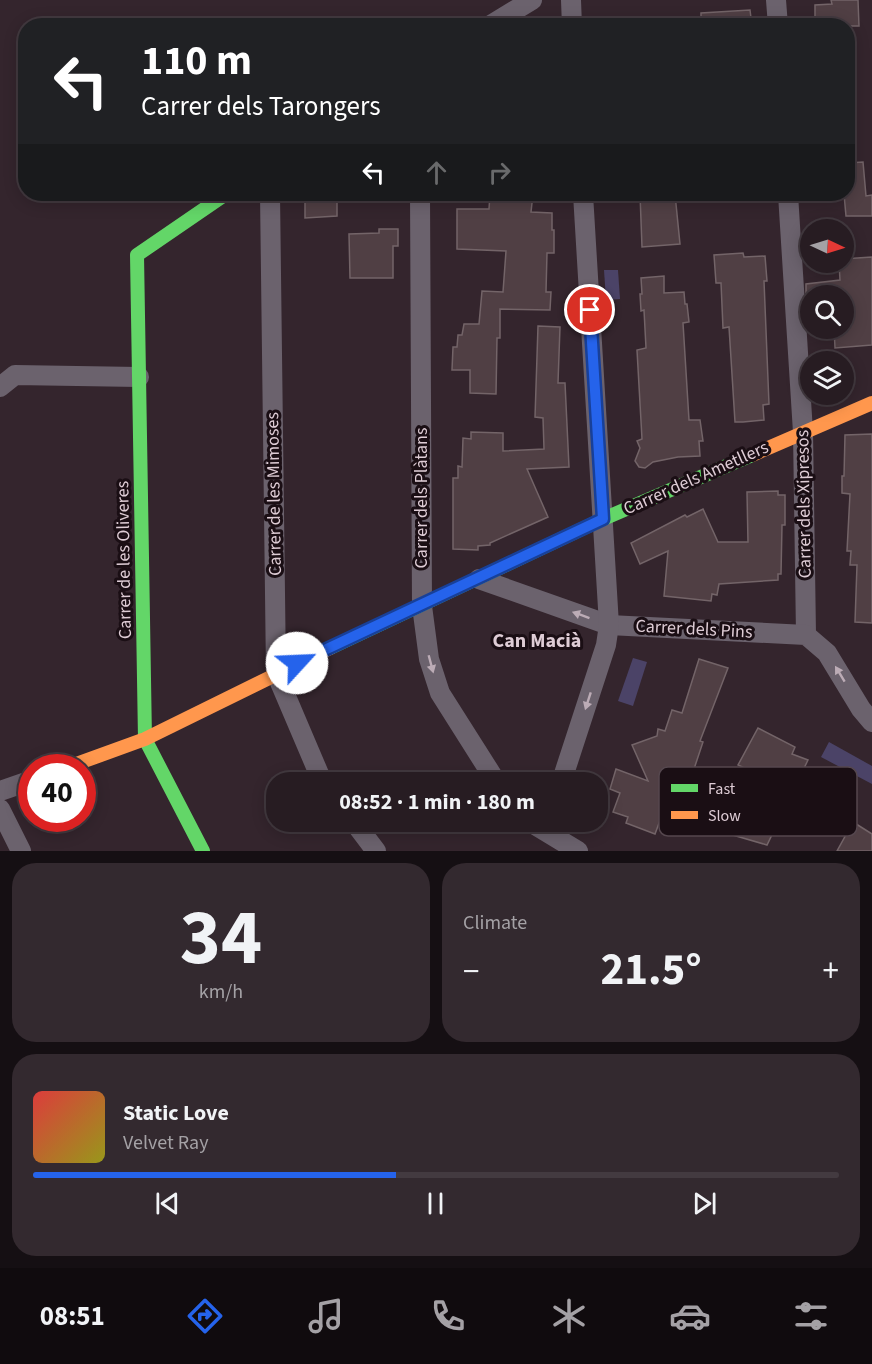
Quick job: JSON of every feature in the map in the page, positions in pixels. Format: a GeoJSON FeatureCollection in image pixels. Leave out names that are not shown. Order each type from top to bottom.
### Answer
{"type":"FeatureCollection","features":[{"type":"Feature","properties":{"kind":"street"},"geometry":{"type":"LineString","coordinates":[[502,18],[532,0]]}},
{"type":"Feature","properties":{"kind":"street"},"geometry":{"type":"LineString","coordinates":[[571,0],[572,18]]}},
{"type":"Feature","properties":{"kind":"street"},"geometry":{"type":"LineString","coordinates":[[776,0],[777,18]]}},
{"type":"Feature","properties":{"kind":"street","name":"Carrer de les Oliveres"},"geometry":{"type":"LineString","coordinates":[[203,851],[145,740],[137,255],[216,201]]}},
{"type":"Feature","properties":{"kind":"street","name":"Carrer de les Mimoses"},"geometry":{"type":"LineString","coordinates":[[270,201],[276,673],[318,772]]}},
{"type":"Feature","properties":{"kind":"street","name":"Carrer dels Plàtans"},"geometry":{"type":"LineString","coordinates":[[420,201],[422,606],[429,659],[440,693],[490,772]]}},
{"type":"Feature","properties":{"kind":"street"},"geometry":{"type":"LineString","coordinates":[[565,772],[606,645],[609,625],[583,201]]}},
{"type":"Feature","properties":{"kind":"street","name":"Carrer dels Xipresos"},"geometry":{"type":"LineString","coordinates":[[788,201],[803,432],[806,635]]}},
{"type":"Feature","properties":{"kind":"street"},"geometry":{"type":"LineString","coordinates":[[0,387],[15,375],[139,378]]}},
{"type":"Feature","properties":{"kind":"street","name":"Carrer dels Ametllers"},"geometry":{"type":"LineString","coordinates":[[96,757],[145,740],[276,673],[603,519],[872,403]]}},
{"type":"Feature","properties":{"kind":"street","name":"Carrer dels Pins"},"geometry":{"type":"LineString","coordinates":[[479,579],[609,625],[806,635]]}},
{"type":"Feature","properties":{"kind":"street"},"geometry":{"type":"LineString","coordinates":[[806,635],[827,653],[861,709],[872,722]]}},
{"type":"Feature","properties":{"kind":"street"},"geometry":{"type":"LineString","coordinates":[[0,791],[18,785]]}},
{"type":"Feature","properties":{"kind":"street"},"geometry":{"type":"LineString","coordinates":[[0,809],[21,851]]}},
{"type":"Feature","properties":{"kind":"street"},"geometry":{"type":"LineString","coordinates":[[362,832],[376,851]]}},
{"type":"Feature","properties":{"kind":"street"},"geometry":{"type":"LineString","coordinates":[[550,832],[578,851]]}},
{"type":"Feature","properties":{"kind":"shaded area"},"geometry":{"type":"Polygon","coordinates":[[[604,270],[618,270],[620,299],[606,300],[604,270]]]}},
{"type":"Feature","properties":{"kind":"shaded area"},"geometry":{"type":"Polygon","coordinates":[[[633,658],[647,662],[633,706],[618,701],[633,658]]]}},
{"type":"Feature","properties":{"kind":"shaded area"},"geometry":{"type":"Polygon","coordinates":[[[829,742],[872,766],[872,784],[857,776],[857,767],[840,767],[821,757],[829,742]]]}},
{"type":"Feature","properties":{"kind":"building"},"geometry":{"type":"Polygon","coordinates":[[[831,0],[858,0],[859,26],[855,26],[855,18],[815,18],[815,5],[832,4],[831,0]]]}},
{"type":"Feature","properties":{"kind":"building"},"geometry":{"type":"Polygon","coordinates":[[[750,10],[751,18],[701,18],[701,13],[750,10]]]}},
{"type":"Feature","properties":{"kind":"building"},"geometry":{"type":"Polygon","coordinates":[[[863,162],[866,196],[872,195],[872,216],[846,216],[845,201],[855,201],[855,163],[863,162]]]}},
{"type":"Feature","properties":{"kind":"building"},"geometry":{"type":"Polygon","coordinates":[[[305,201],[337,201],[337,216],[305,218],[305,201]]]}},
{"type":"Feature","properties":{"kind":"building"},"geometry":{"type":"Polygon","coordinates":[[[490,201],[532,201],[531,212],[552,213],[552,230],[554,230],[554,253],[547,253],[546,292],[551,292],[550,310],[500,309],[496,394],[470,393],[470,370],[452,370],[453,347],[457,347],[458,335],[462,335],[464,324],[479,324],[482,291],[503,292],[506,251],[457,249],[457,209],[489,209],[490,201]]]}},
{"type":"Feature","properties":{"kind":"building"},"geometry":{"type":"Polygon","coordinates":[[[640,201],[676,201],[680,244],[642,247],[640,201]]]}},
{"type":"Feature","properties":{"kind":"building"},"geometry":{"type":"Polygon","coordinates":[[[379,229],[398,229],[398,246],[393,246],[393,278],[350,278],[349,234],[379,233],[379,229]]]}},
{"type":"Feature","properties":{"kind":"building"},"geometry":{"type":"Polygon","coordinates":[[[743,253],[744,257],[765,256],[769,404],[763,405],[764,420],[735,422],[729,327],[723,328],[721,283],[716,283],[714,255],[743,253]]]}},
{"type":"Feature","properties":{"kind":"building"},"geometry":{"type":"Polygon","coordinates":[[[872,257],[872,345],[835,348],[835,339],[854,339],[854,285],[806,284],[840,280],[840,273],[854,273],[854,258],[872,257]]]}},
{"type":"Feature","properties":{"kind":"building"},"geometry":{"type":"Polygon","coordinates":[[[664,276],[664,293],[684,292],[685,304],[687,304],[689,322],[683,323],[689,420],[700,420],[703,441],[699,441],[700,456],[653,462],[645,468],[639,467],[635,461],[640,448],[637,441],[642,439],[637,350],[646,348],[644,310],[641,311],[641,278],[664,276]]]}},
{"type":"Feature","properties":{"kind":"building"},"geometry":{"type":"Polygon","coordinates":[[[538,326],[560,327],[558,383],[565,383],[569,467],[527,469],[548,517],[490,543],[490,545],[478,546],[478,550],[453,549],[453,478],[458,478],[458,466],[462,467],[463,438],[471,439],[471,432],[503,433],[503,451],[544,449],[543,418],[535,417],[538,326]]]}},
{"type":"Feature","properties":{"kind":"building"},"geometry":{"type":"Polygon","coordinates":[[[872,434],[872,623],[855,622],[857,565],[850,565],[851,551],[847,551],[850,494],[842,493],[842,476],[844,476],[845,435],[872,434]]]}},
{"type":"Feature","properties":{"kind":"building"},"geometry":{"type":"Polygon","coordinates":[[[778,491],[778,495],[785,495],[785,525],[782,525],[781,574],[778,574],[778,580],[719,584],[717,595],[712,594],[711,601],[664,596],[668,551],[640,564],[631,543],[685,515],[687,517],[703,509],[718,542],[748,542],[747,492],[778,491]]]}},
{"type":"Feature","properties":{"kind":"building"},"geometry":{"type":"Polygon","coordinates":[[[699,659],[728,668],[700,741],[703,742],[695,767],[659,767],[659,823],[655,834],[626,823],[628,817],[613,812],[620,793],[610,789],[616,769],[648,781],[632,745],[657,736],[658,729],[665,731],[672,710],[682,713],[699,659]]]}},
{"type":"Feature","properties":{"kind":"building"},"geometry":{"type":"Polygon","coordinates":[[[758,728],[795,747],[792,754],[808,760],[805,767],[742,767],[738,765],[758,728]]]}},
{"type":"Feature","properties":{"kind":"building"},"geometry":{"type":"Polygon","coordinates":[[[857,825],[872,834],[872,851],[837,851],[845,836],[857,836],[857,825]]]}},
{"type":"Feature","properties":{"kind":"building"},"geometry":{"type":"Polygon","coordinates":[[[736,836],[771,836],[767,845],[736,836]]]}},
{"type":"Feature","properties":{"kind":"traffic: fast"},"geometry":{"type":"LineString","coordinates":[[203,851],[145,739],[137,255],[216,201]]}},
{"type":"Feature","properties":{"kind":"traffic: fast"},"geometry":{"type":"LineString","coordinates":[[330,648],[603,519],[752,455]]}},
{"type":"Feature","properties":{"kind":"traffic: slow"},"geometry":{"type":"LineString","coordinates":[[752,455],[872,403]]}},
{"type":"Feature","properties":{"kind":"traffic: slow"},"geometry":{"type":"LineString","coordinates":[[96,757],[145,739],[330,648]]}},
{"type":"Feature","properties":{"kind":"district","name":"Can Macià"},"geometry":{"type":"Point","coordinates":[537,641]}},
{"type":"Feature","properties":{"kind":"route"},"geometry":{"type":"LineString","coordinates":[[297,663],[603,519],[590,310]]}}]}
